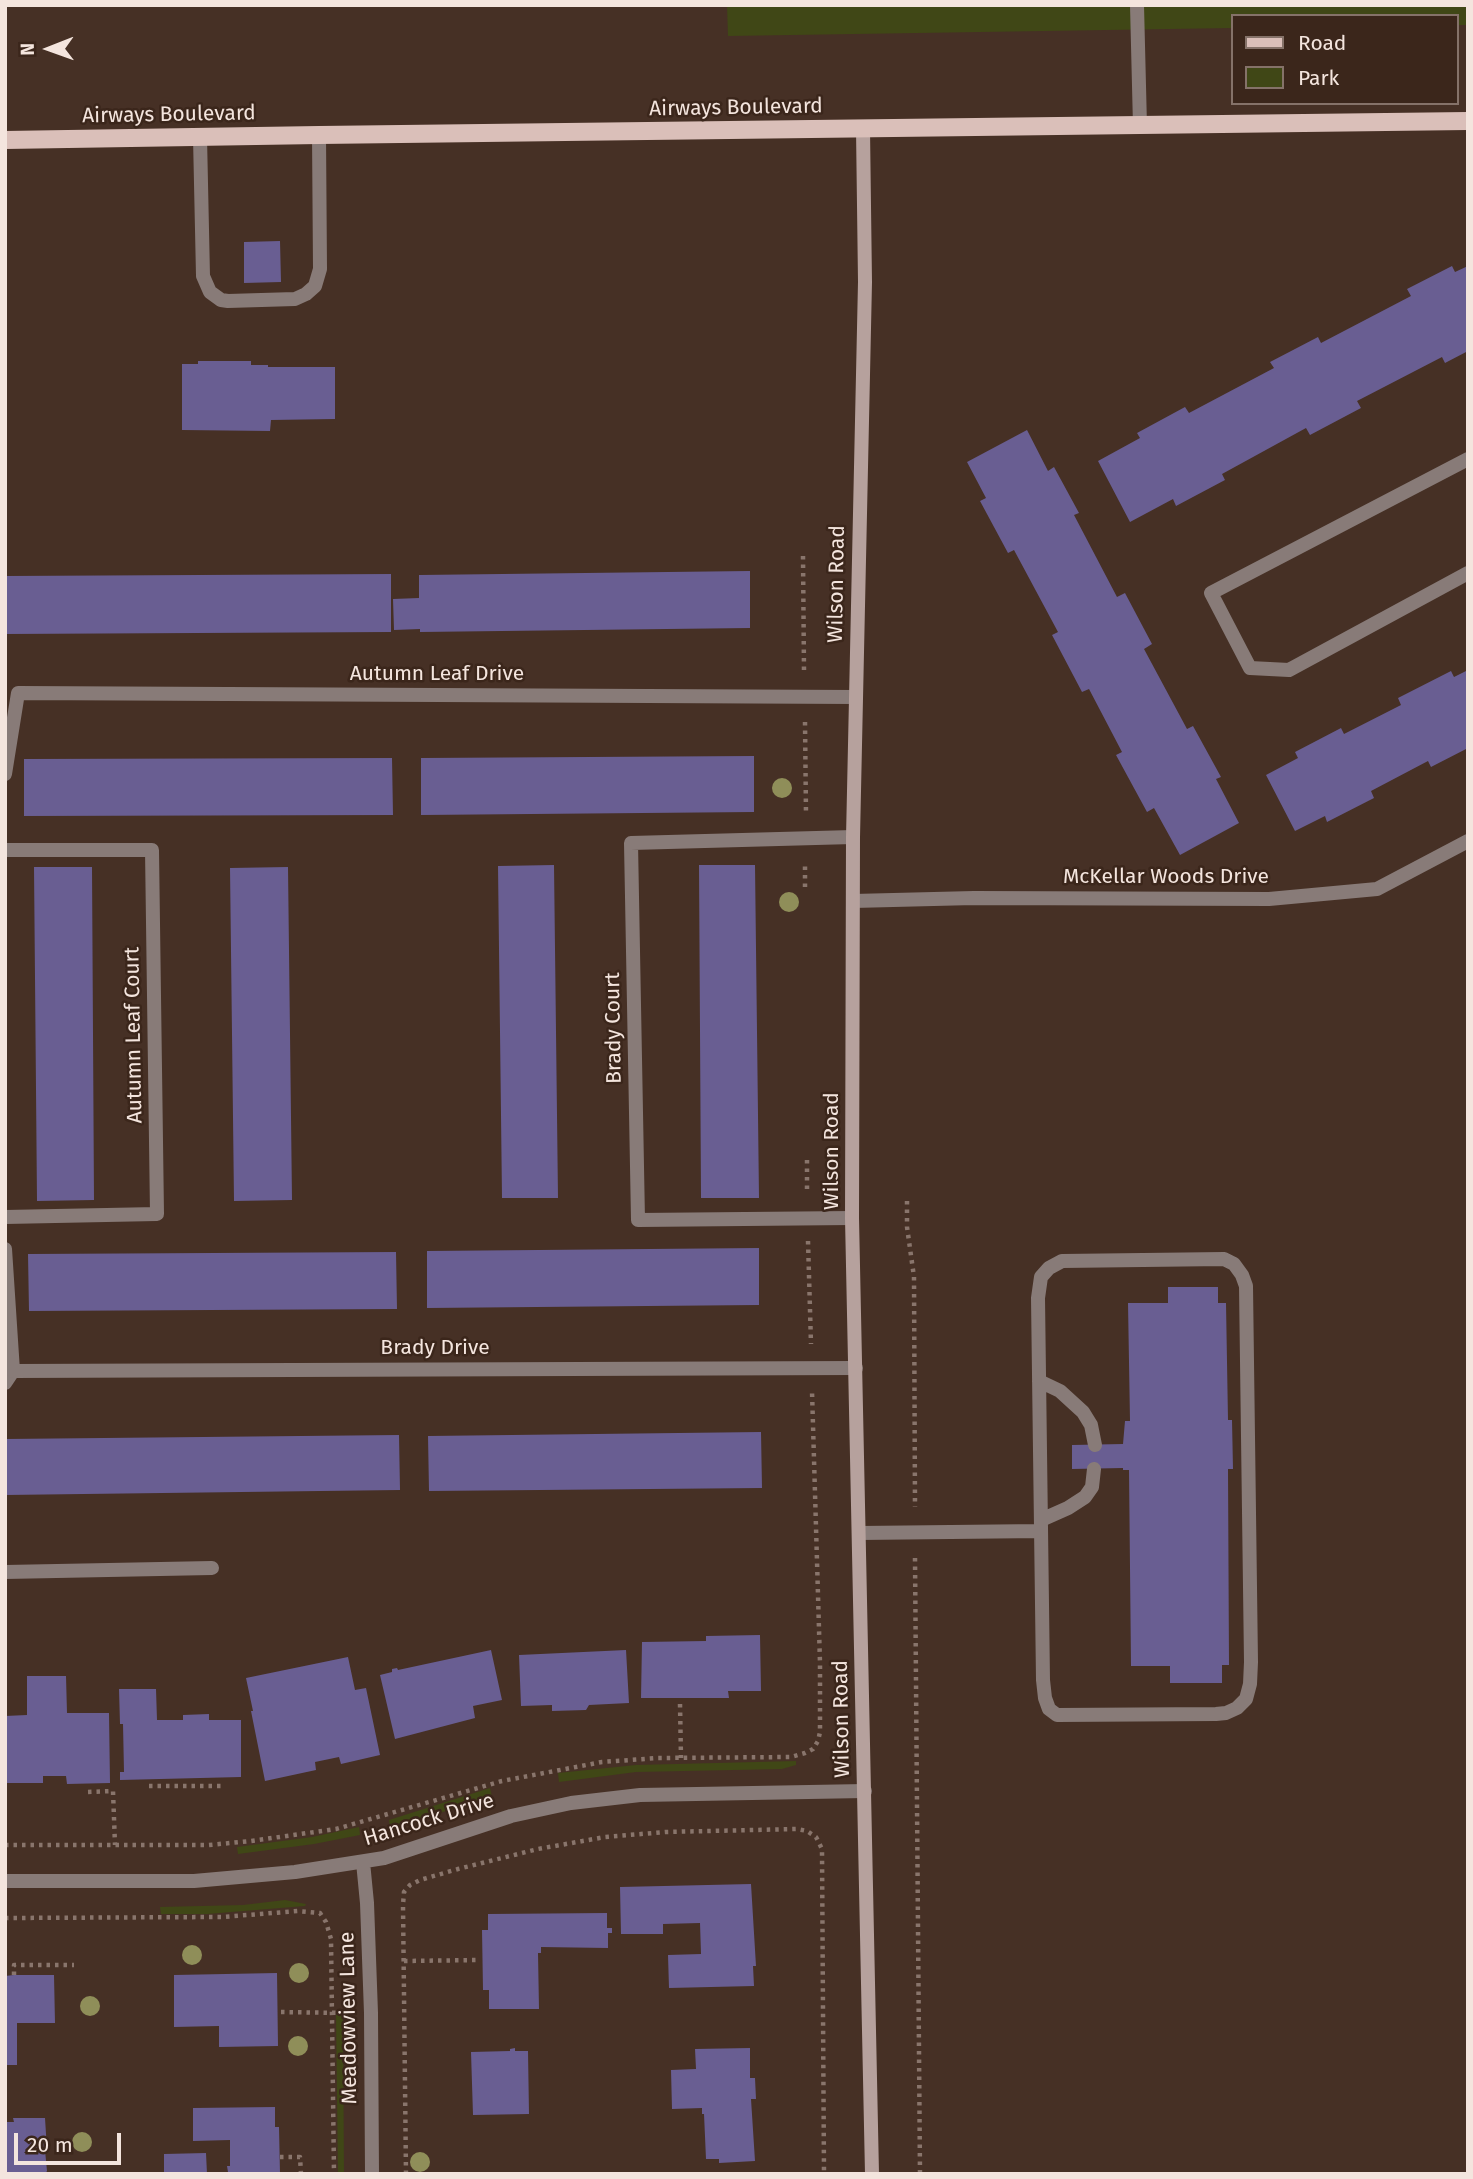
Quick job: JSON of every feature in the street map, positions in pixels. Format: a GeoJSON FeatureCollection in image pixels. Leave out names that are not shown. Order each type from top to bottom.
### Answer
{"type":"FeatureCollection","features":[{"type":"Feature","properties":{"kind":"main road","name":"Airways Boulevard"},"geometry":{"type":"LineString","coordinates":[[5,140],[1468,121]]}},
{"type":"Feature","properties":{"kind":"street"},"geometry":{"type":"LineString","coordinates":[[1137,5],[1140,126]]}},
{"type":"Feature","properties":{"kind":"street","name":"Wilson Road"},"geometry":{"type":"LineString","coordinates":[[863,129],[865,282],[853,837],[852,1218],[872,2174]]}},
{"type":"Feature","properties":{"kind":"street"},"geometry":{"type":"LineString","coordinates":[[200,137],[204,282],[210,292],[221,300],[240,301],[301,298],[312,290],[318,279],[319,135]]}},
{"type":"Feature","properties":{"kind":"street"},"geometry":{"type":"LineString","coordinates":[[1468,458],[1211,593],[1250,668],[1289,670],[1468,573]]}},
{"type":"Feature","properties":{"kind":"street","name":"Autumn Leaf Drive"},"geometry":{"type":"LineString","coordinates":[[5,774],[18,692],[856,698]]}},
{"type":"Feature","properties":{"kind":"street","name":"Brady Court"},"geometry":{"type":"LineString","coordinates":[[852,1218],[638,1220],[631,842],[853,837]]}},
{"type":"Feature","properties":{"kind":"street","name":"McKellar Woods Drive"},"geometry":{"type":"LineString","coordinates":[[853,901],[974,898],[1269,899],[1377,889],[1468,841]]}},
{"type":"Feature","properties":{"kind":"street","name":"Autumn Leaf Court"},"geometry":{"type":"LineString","coordinates":[[5,850],[152,850],[157,1214],[5,1217]]}},
{"type":"Feature","properties":{"kind":"street"},"geometry":{"type":"LineString","coordinates":[[5,1249],[9,1377]]}},
{"type":"Feature","properties":{"kind":"street"},"geometry":{"type":"LineString","coordinates":[[1224,1259],[1234,1264],[1246,1286],[1251,1662],[1246,1699],[1237,1708],[1216,1714],[1070,1716],[1057,1715],[1049,1709],[1043,1680],[1041,1525],[1038,1287],[1041,1277],[1049,1268],[1062,1261],[1224,1259]]}},
{"type":"Feature","properties":{"kind":"street","name":"Brady Drive"},"geometry":{"type":"LineString","coordinates":[[9,1377],[856,1368]]}},
{"type":"Feature","properties":{"kind":"street"},"geometry":{"type":"LineString","coordinates":[[1039,1381],[1060,1391],[1083,1412],[1091,1425],[1095,1445]]}},
{"type":"Feature","properties":{"kind":"street"},"geometry":{"type":"LineString","coordinates":[[860,1533],[915,1533],[1041,1525],[1085,1497],[1092,1487],[1094,1468]]}},
{"type":"Feature","properties":{"kind":"street"},"geometry":{"type":"LineString","coordinates":[[5,1572],[212,1568]]}},
{"type":"Feature","properties":{"kind":"street","name":"Hancock Drive"},"geometry":{"type":"LineString","coordinates":[[5,1881],[204,1880],[295,1872],[384,1858],[511,1816],[571,1804],[640,1795],[865,1790]]}},
{"type":"Feature","properties":{"kind":"street","name":"Meadowview Lane"},"geometry":{"type":"LineString","coordinates":[[363,1863],[371,2013],[372,2174]]}},
{"type":"Feature","properties":{"kind":"path"},"geometry":{"type":"LineString","coordinates":[[5,1845],[209,1845],[284,1837],[336,1829],[476,1787],[602,1762],[658,1758],[791,1757],[813,1749],[818,1741],[820,1663],[812,1444],[807,1160]]}},
{"type":"Feature","properties":{"kind":"path"},"geometry":{"type":"LineString","coordinates":[[907,1201],[907,1227],[914,1277],[920,2174]]}},
{"type":"Feature","properties":{"kind":"path"},"geometry":{"type":"LineString","coordinates":[[680,1704],[681,1758]]}},
{"type":"Feature","properties":{"kind":"path"},"geometry":{"type":"LineString","coordinates":[[149,1786],[221,1786]]}},
{"type":"Feature","properties":{"kind":"path"},"geometry":{"type":"LineString","coordinates":[[88,1792],[113,1791],[115,1845]]}},
{"type":"Feature","properties":{"kind":"path"},"geometry":{"type":"LineString","coordinates":[[406,2174],[404,1892],[410,1885],[420,1880],[538,1849],[605,1837],[665,1832],[797,1829],[807,1831],[816,1838],[822,1849],[824,2174]]}},
{"type":"Feature","properties":{"kind":"path"},"geometry":{"type":"LineString","coordinates":[[5,1918],[222,1917],[298,1911],[320,1913],[331,1939],[334,2174]]}},
{"type":"Feature","properties":{"kind":"path"},"geometry":{"type":"LineString","coordinates":[[404,1961],[479,1960]]}},
{"type":"Feature","properties":{"kind":"path"},"geometry":{"type":"LineString","coordinates":[[14,1975],[14,1965],[74,1965]]}},
{"type":"Feature","properties":{"kind":"path"},"geometry":{"type":"LineString","coordinates":[[281,2012],[371,2013]]}},
{"type":"Feature","properties":{"kind":"path"},"geometry":{"type":"LineString","coordinates":[[280,2157],[300,2157],[301,2174]]}},
{"type":"Feature","properties":{"kind":"green space"},"geometry":{"type":"Polygon","coordinates":[[[727,5],[1468,5],[1468,25],[1459,25],[1459,14],[1232,14],[1232,28],[728,36],[727,5]]]}},
{"type":"Feature","properties":{"kind":"green space"},"geometry":{"type":"Polygon","coordinates":[[[796,1761],[796,1765],[782,1769],[636,1772],[559,1782],[558,1773],[636,1765],[796,1761]]]}},
{"type":"Feature","properties":{"kind":"green space"},"geometry":{"type":"Polygon","coordinates":[[[490,1788],[492,1797],[390,1828],[389,1820],[490,1788]]]}},
{"type":"Feature","properties":{"kind":"green space"},"geometry":{"type":"Polygon","coordinates":[[[359,1827],[360,1835],[238,1854],[237,1847],[312,1837],[359,1827]]]}},
{"type":"Feature","properties":{"kind":"green space"},"geometry":{"type":"Polygon","coordinates":[[[285,1900],[306,1904],[207,1914],[161,1914],[160,1907],[243,1905],[285,1900]]]}},
{"type":"Feature","properties":{"kind":"green space"},"geometry":{"type":"Polygon","coordinates":[[[336,2015],[343,2015],[344,2174],[338,2174],[336,2015]]]}},
{"type":"Feature","properties":{"kind":"building"},"geometry":{"type":"Polygon","coordinates":[[[280,241],[281,282],[244,283],[244,242],[280,241]]]}},
{"type":"Feature","properties":{"kind":"building"},"geometry":{"type":"Polygon","coordinates":[[[1452,266],[1455,272],[1468,266],[1468,351],[1445,363],[1442,357],[1357,401],[1361,408],[1310,435],[1306,428],[1222,474],[1225,480],[1176,506],[1173,499],[1130,522],[1098,461],[1140,438],[1137,433],[1185,407],[1189,413],[1274,368],[1270,362],[1318,337],[1321,343],[1411,296],[1407,289],[1452,266]]]}},
{"type":"Feature","properties":{"kind":"building"},"geometry":{"type":"Polygon","coordinates":[[[198,361],[251,361],[251,365],[268,367],[335,367],[335,419],[271,420],[270,431],[182,430],[182,364],[198,364],[198,361]]]}},
{"type":"Feature","properties":{"kind":"building"},"geometry":{"type":"Polygon","coordinates":[[[1027,430],[1048,471],[1054,467],[1079,513],[1074,515],[1117,597],[1125,593],[1152,644],[1144,649],[1187,729],[1193,726],[1221,777],[1216,779],[1239,823],[1180,855],[1154,808],[1147,812],[1116,755],[1122,752],[1089,689],[1082,692],[1052,635],[1058,632],[1014,550],[1008,553],[980,501],[986,498],[967,462],[1027,430]]]}},
{"type":"Feature","properties":{"kind":"building"},"geometry":{"type":"Polygon","coordinates":[[[750,571],[750,628],[420,632],[420,629],[394,630],[393,599],[419,598],[419,575],[750,571]]]}},
{"type":"Feature","properties":{"kind":"building"},"geometry":{"type":"Polygon","coordinates":[[[391,574],[391,632],[5,634],[5,576],[391,574]]]}},
{"type":"Feature","properties":{"kind":"building"},"geometry":{"type":"Polygon","coordinates":[[[1468,670],[1468,748],[1431,767],[1428,761],[1371,791],[1374,798],[1327,822],[1325,816],[1295,831],[1266,775],[1298,758],[1295,752],[1341,728],[1344,734],[1401,705],[1398,698],[1451,671],[1454,677],[1468,670]]]}},
{"type":"Feature","properties":{"kind":"building"},"geometry":{"type":"Polygon","coordinates":[[[754,756],[754,812],[421,815],[421,758],[754,756]]]}},
{"type":"Feature","properties":{"kind":"building"},"geometry":{"type":"Polygon","coordinates":[[[392,758],[393,815],[24,816],[24,759],[392,758]]]}},
{"type":"Feature","properties":{"kind":"building"},"geometry":{"type":"Polygon","coordinates":[[[554,865],[558,1198],[502,1198],[498,866],[554,865]]]}},
{"type":"Feature","properties":{"kind":"building"},"geometry":{"type":"Polygon","coordinates":[[[699,865],[755,865],[759,1198],[701,1198],[699,865]]]}},
{"type":"Feature","properties":{"kind":"building"},"geometry":{"type":"Polygon","coordinates":[[[34,867],[92,867],[94,1200],[37,1201],[34,867]]]}},
{"type":"Feature","properties":{"kind":"building"},"geometry":{"type":"Polygon","coordinates":[[[288,867],[292,1200],[234,1201],[230,868],[288,867]]]}},
{"type":"Feature","properties":{"kind":"building"},"geometry":{"type":"Polygon","coordinates":[[[759,1248],[759,1305],[427,1308],[427,1251],[759,1248]]]}},
{"type":"Feature","properties":{"kind":"building"},"geometry":{"type":"Polygon","coordinates":[[[396,1252],[397,1309],[29,1311],[28,1254],[396,1252]]]}},
{"type":"Feature","properties":{"kind":"building"},"geometry":{"type":"Polygon","coordinates":[[[1168,1287],[1218,1287],[1218,1303],[1226,1303],[1228,1420],[1232,1420],[1233,1469],[1228,1469],[1229,1665],[1222,1665],[1222,1683],[1170,1683],[1170,1666],[1131,1666],[1129,1470],[1072,1469],[1072,1445],[1123,1444],[1125,1421],[1130,1421],[1128,1303],[1168,1303],[1168,1287]]]}},
{"type":"Feature","properties":{"kind":"building"},"geometry":{"type":"Polygon","coordinates":[[[761,1432],[762,1488],[429,1491],[428,1436],[761,1432]]]}},
{"type":"Feature","properties":{"kind":"building"},"geometry":{"type":"Polygon","coordinates":[[[399,1435],[400,1490],[5,1495],[5,1439],[399,1435]]]}},
{"type":"Feature","properties":{"kind":"building"},"geometry":{"type":"Polygon","coordinates":[[[760,1635],[761,1691],[728,1691],[729,1698],[641,1698],[642,1642],[706,1641],[706,1636],[760,1635]]]}},
{"type":"Feature","properties":{"kind":"building"},"geometry":{"type":"Polygon","coordinates":[[[491,1650],[502,1700],[473,1706],[475,1718],[395,1739],[380,1675],[392,1672],[392,1669],[398,1670],[491,1650]]]}},
{"type":"Feature","properties":{"kind":"building"},"geometry":{"type":"Polygon","coordinates":[[[626,1650],[629,1703],[589,1705],[586,1710],[552,1711],[552,1705],[521,1706],[519,1655],[626,1650]]]}},
{"type":"Feature","properties":{"kind":"building"},"geometry":{"type":"Polygon","coordinates":[[[348,1657],[355,1690],[366,1688],[380,1755],[341,1764],[339,1757],[315,1762],[316,1770],[265,1781],[246,1678],[348,1657]]]}},
{"type":"Feature","properties":{"kind":"building"},"geometry":{"type":"Polygon","coordinates":[[[27,1676],[66,1676],[67,1713],[109,1713],[110,1783],[67,1784],[66,1776],[43,1776],[43,1783],[5,1783],[5,1716],[27,1715],[27,1676]]]}},
{"type":"Feature","properties":{"kind":"building"},"geometry":{"type":"Polygon","coordinates":[[[119,1689],[156,1689],[157,1720],[183,1720],[183,1715],[209,1714],[209,1720],[241,1720],[241,1777],[120,1780],[120,1772],[124,1772],[119,1689]]]}},
{"type":"Feature","properties":{"kind":"building"},"geometry":{"type":"Polygon","coordinates":[[[751,1884],[756,1966],[753,1966],[754,1986],[669,1988],[668,1955],[701,1954],[700,1923],[663,1924],[663,1934],[621,1934],[620,1887],[751,1884]]]}},
{"type":"Feature","properties":{"kind":"building"},"geometry":{"type":"Polygon","coordinates":[[[607,1913],[607,1928],[612,1928],[612,1933],[608,1933],[608,1948],[541,1947],[541,1953],[538,1953],[539,2009],[489,2009],[489,1990],[483,1990],[482,1930],[488,1930],[488,1914],[607,1913]]]}},
{"type":"Feature","properties":{"kind":"building"},"geometry":{"type":"Polygon","coordinates":[[[277,1973],[278,2046],[219,2047],[219,2026],[174,2027],[174,1975],[277,1973]]]}},
{"type":"Feature","properties":{"kind":"building"},"geometry":{"type":"Polygon","coordinates":[[[54,1975],[55,2023],[17,2023],[17,2065],[5,2065],[5,1976],[54,1975]]]}},
{"type":"Feature","properties":{"kind":"building"},"geometry":{"type":"Polygon","coordinates":[[[515,2048],[515,2051],[528,2051],[529,2114],[473,2115],[471,2052],[510,2051],[515,2048]]]}},
{"type":"Feature","properties":{"kind":"building"},"geometry":{"type":"Polygon","coordinates":[[[750,2048],[750,2078],[755,2078],[756,2099],[751,2099],[755,2161],[719,2163],[719,2159],[706,2159],[702,2108],[672,2109],[671,2070],[696,2069],[695,2049],[750,2048]]]}},
{"type":"Feature","properties":{"kind":"building"},"geometry":{"type":"Polygon","coordinates":[[[275,2107],[275,2127],[279,2127],[280,2174],[231,2174],[227,2166],[230,2166],[230,2140],[193,2141],[193,2108],[275,2107]]]}},
{"type":"Feature","properties":{"kind":"building"},"geometry":{"type":"Polygon","coordinates":[[[13,2118],[45,2118],[45,2174],[5,2174],[5,2122],[14,2122],[13,2118]]]}},
{"type":"Feature","properties":{"kind":"building"},"geometry":{"type":"Polygon","coordinates":[[[206,2153],[207,2174],[164,2174],[164,2154],[206,2153]]]}}]}
